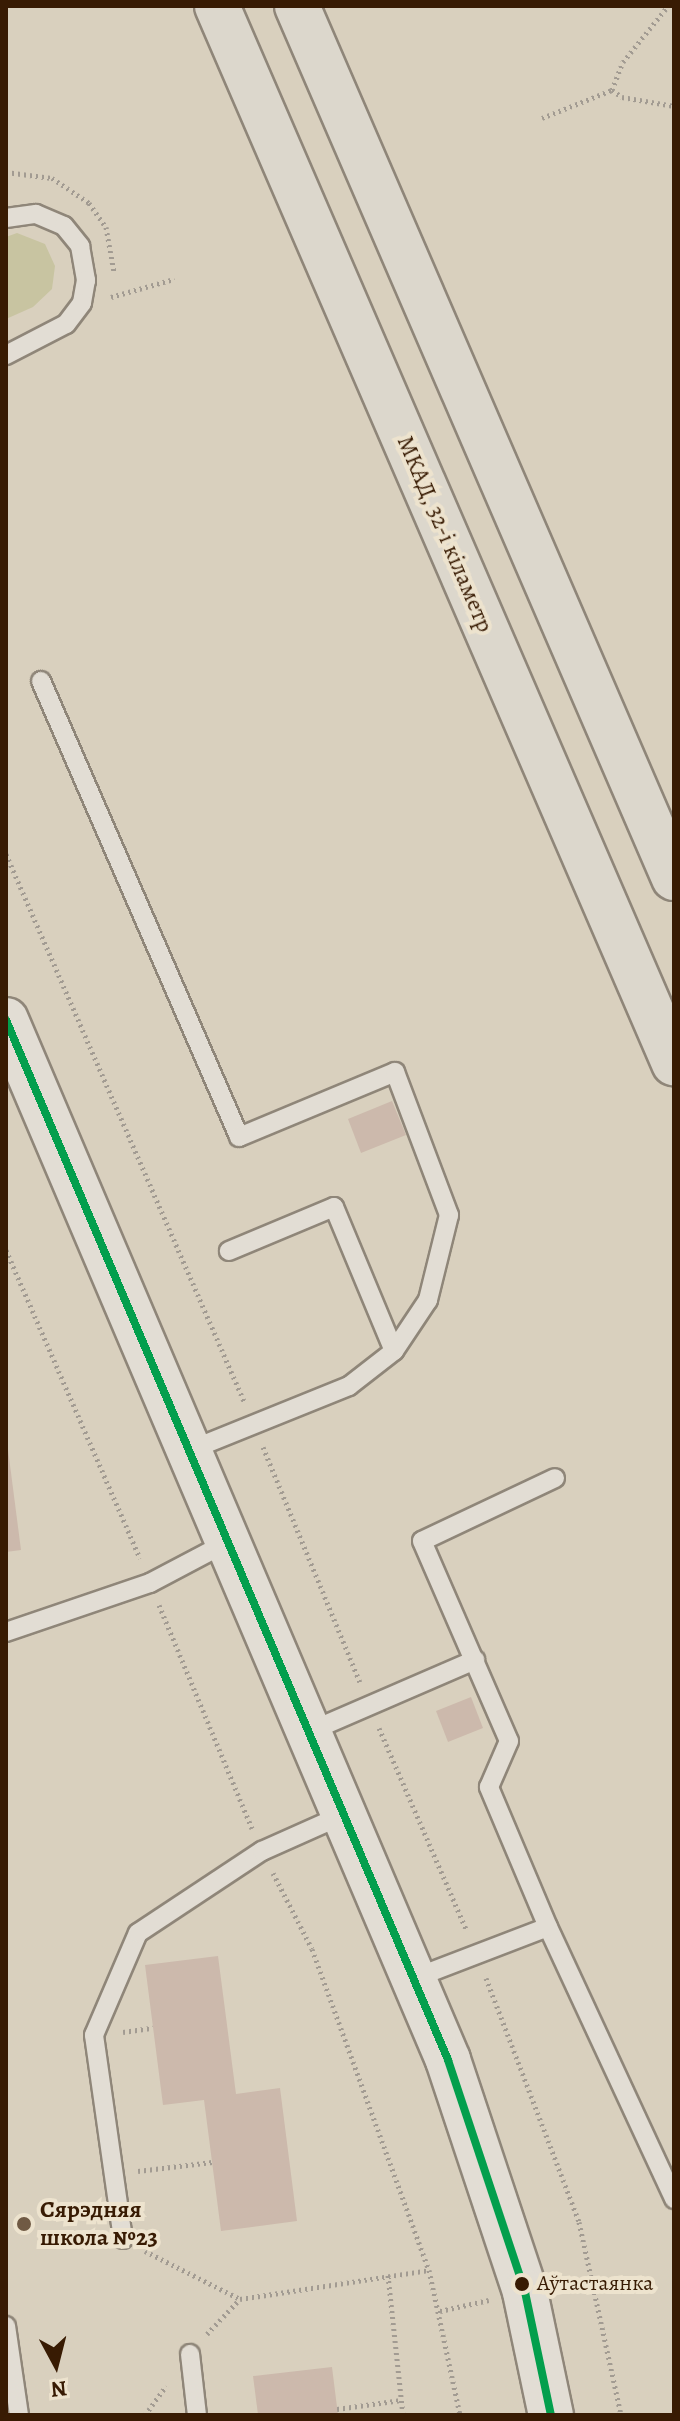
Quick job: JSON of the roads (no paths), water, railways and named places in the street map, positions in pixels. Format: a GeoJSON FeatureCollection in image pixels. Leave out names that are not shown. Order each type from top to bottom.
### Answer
{"type":"FeatureCollection","features":[{"type":"Feature","properties":{"kind":"highway","name":"МКАД, 32-і кіламетр"},"geometry":{"type":"LineString","coordinates":[[217,6],[674,1063]]}},
{"type":"Feature","properties":{"kind":"highway"},"geometry":{"type":"LineString","coordinates":[[297,6],[674,878]]}},
{"type":"Feature","properties":{"kind":"street"},"geometry":{"type":"LineString","coordinates":[[6,1020],[226,1543],[311,1731],[415,1978],[491,2181],[525,2292],[551,2415]]}},
{"type":"Feature","properties":{"kind":"lane"},"geometry":{"type":"LineString","coordinates":[[6,218],[36,214],[64,226],[80,246],[86,280],[82,303],[66,324],[6,355]]}},
{"type":"Feature","properties":{"kind":"lane"},"geometry":{"type":"LineString","coordinates":[[41,681],[239,1137],[395,1072],[449,1215],[428,1300],[394,1351],[349,1386],[188,1451]]}},
{"type":"Feature","properties":{"kind":"lane"},"geometry":{"type":"LineString","coordinates":[[229,1251],[334,1207],[394,1351]]}},
{"type":"Feature","properties":{"kind":"lane"},"geometry":{"type":"LineString","coordinates":[[555,1478],[422,1541],[509,1741],[489,1787],[548,1927],[674,2199]]}},
{"type":"Feature","properties":{"kind":"lane"},"geometry":{"type":"LineString","coordinates":[[6,1632],[150,1583],[226,1543]]}},
{"type":"Feature","properties":{"kind":"lane"},"geometry":{"type":"LineString","coordinates":[[311,1731],[368,1703],[475,1660]]}},
{"type":"Feature","properties":{"kind":"lane"},"geometry":{"type":"LineString","coordinates":[[123,2239],[94,2035],[138,1933],[262,1851],[346,1814]]}},
{"type":"Feature","properties":{"kind":"lane"},"geometry":{"type":"LineString","coordinates":[[415,1978],[548,1927]]}},
{"type":"Feature","properties":{"kind":"lane"},"geometry":{"type":"LineString","coordinates":[[6,2326],[19,2415]]}},
{"type":"Feature","properties":{"kind":"lane"},"geometry":{"type":"LineString","coordinates":[[190,2354],[197,2415]]}},
{"type":"Feature","properties":{"kind":"place","name":"Сярэдняя школа №23"},"geometry":{"type":"Point","coordinates":[24,2224]}},
{"type":"Feature","properties":{"kind":"place","name":"Аўтастаянка"},"geometry":{"type":"Point","coordinates":[522,2284]}}]}
